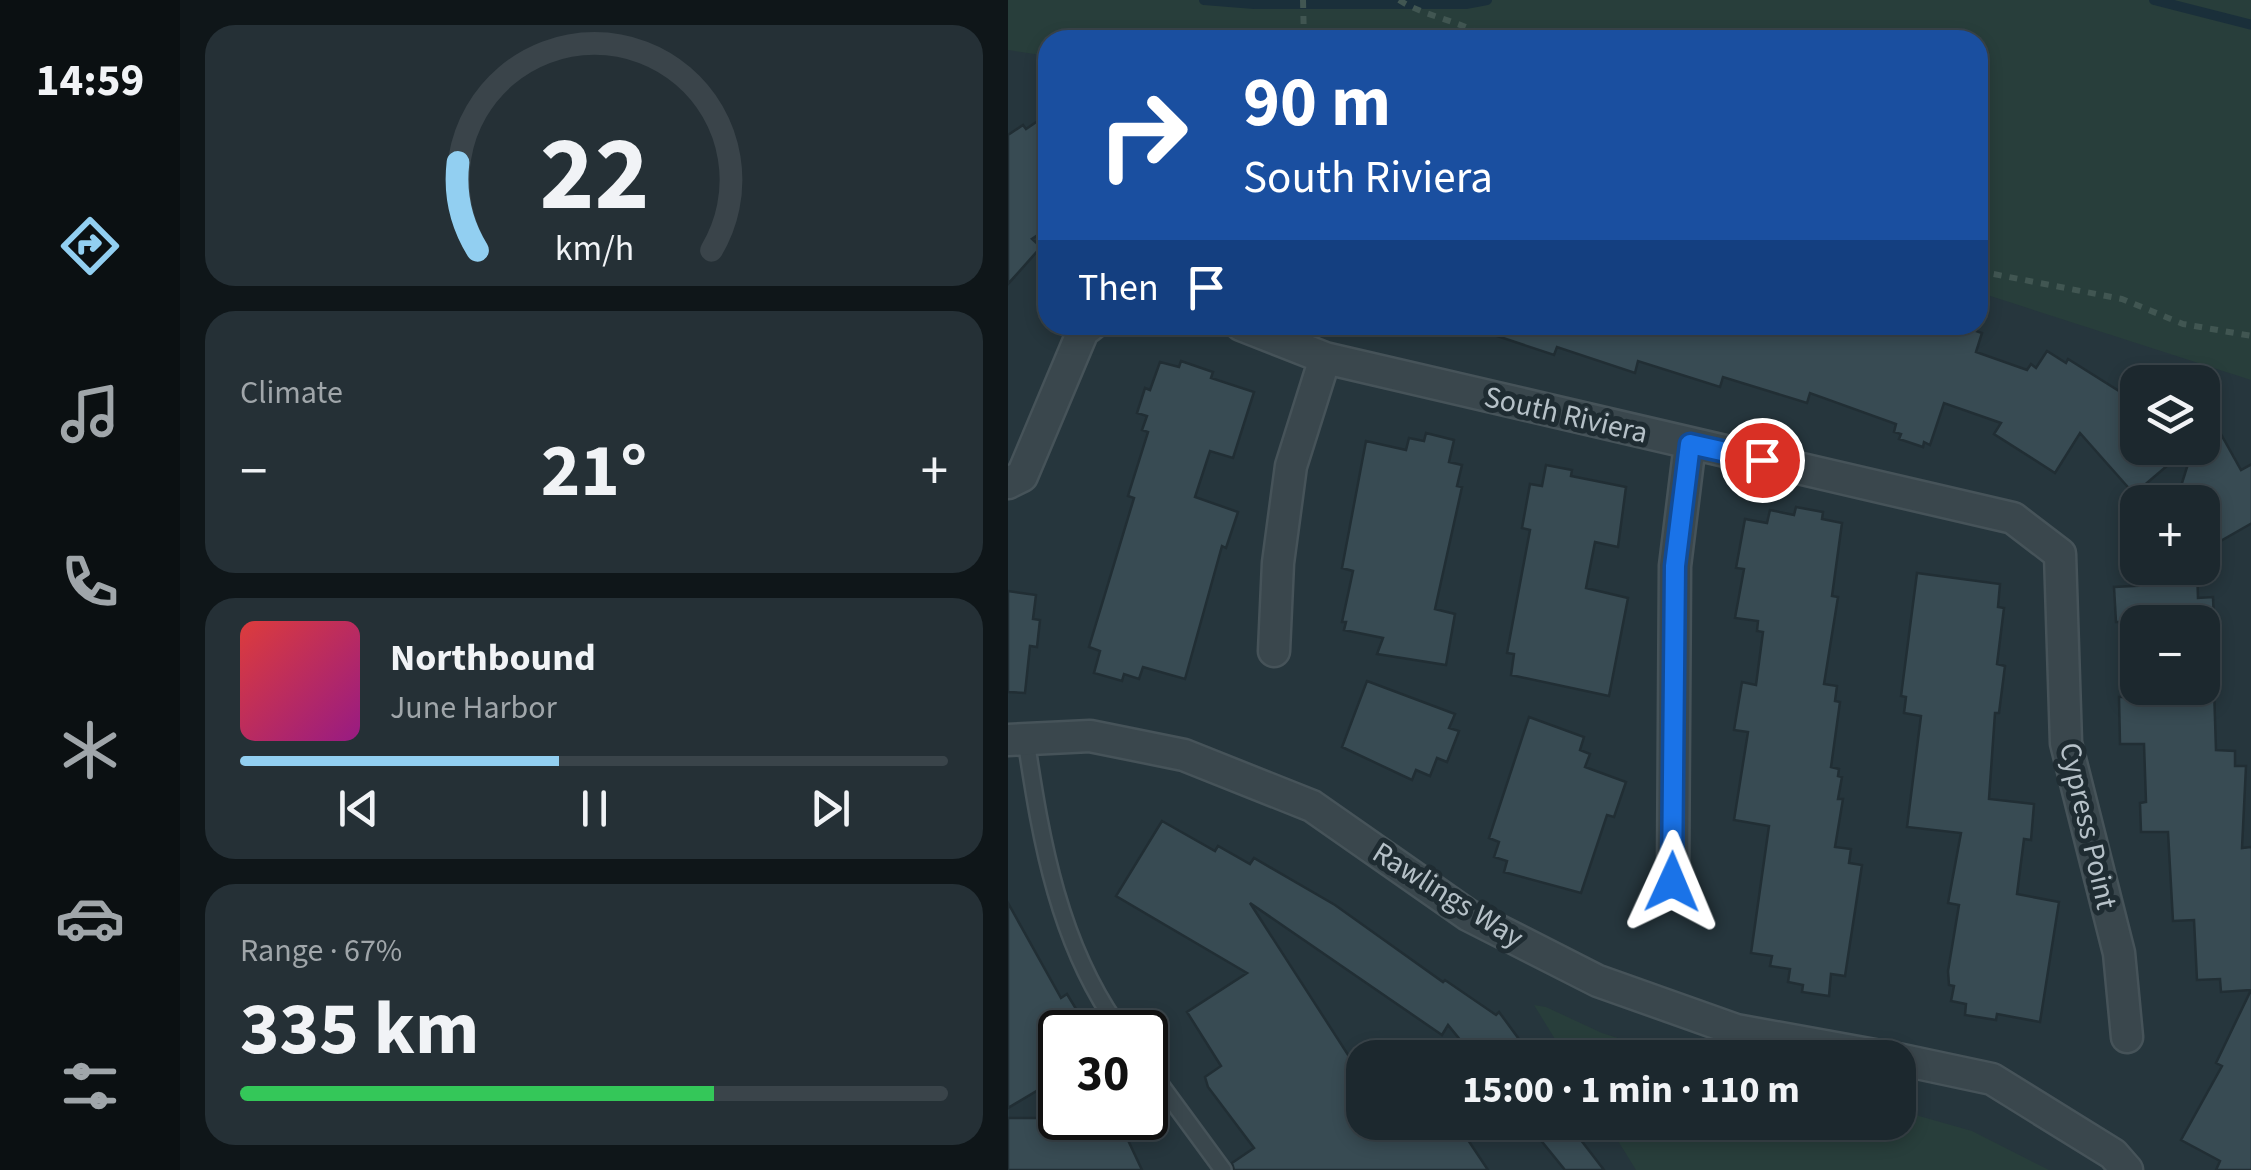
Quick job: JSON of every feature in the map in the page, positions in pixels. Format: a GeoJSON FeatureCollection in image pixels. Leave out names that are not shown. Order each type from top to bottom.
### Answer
{"type":"FeatureCollection","features":[{"type":"Feature","properties":{"kind":"street"},"geometry":{"type":"LineString","coordinates":[[1008,483],[1022,476],[1081,335]]}},
{"type":"Feature","properties":{"kind":"street","name":"South Riviera"},"geometry":{"type":"LineString","coordinates":[[1266,335],[1325,358],[2013,518],[2060,554]]}},
{"type":"Feature","properties":{"kind":"street"},"geometry":{"type":"LineString","coordinates":[[1274,652],[1278,563],[1291,466],[1325,358]]}},
{"type":"Feature","properties":{"kind":"street"},"geometry":{"type":"LineString","coordinates":[[1672,882],[1675,566],[1690,444]]}},
{"type":"Feature","properties":{"kind":"street","name":"Cypress Point"},"geometry":{"type":"LineString","coordinates":[[2060,554],[2066,743],[2119,953],[2127,1037]]}},
{"type":"Feature","properties":{"kind":"street","name":"Rawlings Way"},"geometry":{"type":"LineString","coordinates":[[1017,740],[1090,736],[1184,755],[1312,806],[1468,915],[1598,981],[1736,1030],[1793,1040]]}},
{"type":"Feature","properties":{"kind":"street","name":"Rawlings Way"},"geometry":{"type":"LineString","coordinates":[[1916,1063],[1992,1079],[2113,1154],[2127,1170]]}},
{"type":"Feature","properties":{"kind":"lane"},"geometry":{"type":"LineString","coordinates":[[1017,740],[1057,898],[1082,960],[1110,1010]]}},
{"type":"Feature","properties":{"kind":"lane"},"geometry":{"type":"LineString","coordinates":[[1168,1095],[1223,1170]]}},
{"type":"Feature","properties":{"kind":"path"},"geometry":{"type":"LineString","coordinates":[[1302,0],[1304,30]]}},
{"type":"Feature","properties":{"kind":"path"},"geometry":{"type":"LineString","coordinates":[[1399,0],[1418,13],[1471,30]]}},
{"type":"Feature","properties":{"kind":"path"},"geometry":{"type":"LineString","coordinates":[[1988,274],[2122,299],[2183,324],[2252,336]]}},
{"type":"Feature","properties":{"kind":"green space"},"geometry":{"type":"Polygon","coordinates":[[[1008,0],[2251,0],[2251,380],[2220,370],[2220,365],[2204,365],[1988,295],[1988,30],[1038,30],[1038,54],[1008,50],[1008,0]]]}},
{"type":"Feature","properties":{"kind":"green space"},"geometry":{"type":"Polygon","coordinates":[[[1534,1005],[1624,1040],[1556,1040],[1534,1005]]]}},
{"type":"Feature","properties":{"kind":"green space"},"geometry":{"type":"Polygon","coordinates":[[[1916,1115],[1972,1131],[2049,1170],[1636,1170],[1617,1140],[1916,1140],[1916,1115]]]}},
{"type":"Feature","properties":{"kind":"building"},"geometry":{"type":"Polygon","coordinates":[[[1038,121],[1038,235],[1032,239],[1038,250],[1008,284],[1008,135],[1023,125],[1026,129],[1038,121]]]}},
{"type":"Feature","properties":{"kind":"building"},"geometry":{"type":"Polygon","coordinates":[[[1494,335],[1981,335],[1976,352],[2027,370],[2031,364],[2036,368],[2047,351],[2066,363],[2068,359],[2120,392],[2120,465],[2168,465],[2145,485],[2126,485],[2080,433],[2055,473],[1994,434],[2001,423],[1944,403],[1930,445],[1924,442],[1923,447],[1899,439],[1901,434],[1894,432],[1896,424],[1810,393],[1807,403],[1723,377],[1720,387],[1638,361],[1635,373],[1557,347],[1554,355],[1494,335]]]}},
{"type":"Feature","properties":{"kind":"building"},"geometry":{"type":"Polygon","coordinates":[[[1181,361],[1213,372],[1211,378],[1254,392],[1233,458],[1210,451],[1195,497],[1238,512],[1226,548],[1222,546],[1185,679],[1143,667],[1139,679],[1124,674],[1122,681],[1094,673],[1100,651],[1089,647],[1134,498],[1128,496],[1148,432],[1142,430],[1147,416],[1137,413],[1145,388],[1150,390],[1160,362],[1179,367],[1181,361]]]}},
{"type":"Feature","properties":{"kind":"building"},"geometry":{"type":"Polygon","coordinates":[[[2220,432],[2241,470],[2252,464],[2252,523],[2220,541],[2220,485],[2181,485],[2188,465],[2220,465],[2220,432]]]}},
{"type":"Feature","properties":{"kind":"building"},"geometry":{"type":"Polygon","coordinates":[[[1426,433],[1454,440],[1449,462],[1462,465],[1457,486],[1462,487],[1435,609],[1455,614],[1446,665],[1377,654],[1383,638],[1344,630],[1346,622],[1342,622],[1353,571],[1342,568],[1366,441],[1406,450],[1409,438],[1424,441],[1426,433]]]}},
{"type":"Feature","properties":{"kind":"building"},"geometry":{"type":"Polygon","coordinates":[[[1546,465],[1572,470],[1571,476],[1626,487],[1618,547],[1595,542],[1586,588],[1628,598],[1609,696],[1511,675],[1514,654],[1507,653],[1530,530],[1522,528],[1530,484],[1542,486],[1546,465]]]}},
{"type":"Feature","properties":{"kind":"building"},"geometry":{"type":"Polygon","coordinates":[[[1796,507],[1823,512],[1822,519],[1842,523],[1832,596],[1838,597],[1824,684],[1837,686],[1835,701],[1840,702],[1831,767],[1839,769],[1838,776],[1842,777],[1838,799],[1843,799],[1835,847],[1851,849],[1849,863],[1862,865],[1845,976],[1831,974],[1829,996],[1802,992],[1803,985],[1788,982],[1790,969],[1770,966],[1772,956],[1751,953],[1769,826],[1734,820],[1748,732],[1734,730],[1742,682],[1756,685],[1763,632],[1757,631],[1758,621],[1735,618],[1744,569],[1736,568],[1745,519],[1767,523],[1770,510],[1794,515],[1796,507]]]}},
{"type":"Feature","properties":{"kind":"building"},"geometry":{"type":"Polygon","coordinates":[[[1917,573],[2000,584],[1998,607],[2004,608],[1997,664],[2005,666],[1999,713],[1995,713],[1989,799],[2034,804],[2031,840],[2024,839],[2017,894],[2059,902],[2040,1022],[1997,1014],[1996,1020],[1965,1015],[1966,1004],[1951,1001],[1954,986],[1949,985],[1948,971],[1959,905],[1948,903],[1961,833],[1907,827],[1921,716],[1904,713],[1906,697],[1901,696],[1917,573]]]}},
{"type":"Feature","properties":{"kind":"building"},"geometry":{"type":"Polygon","coordinates":[[[2198,585],[2198,598],[2213,597],[2213,605],[2120,605],[2120,622],[2116,622],[2114,587],[2198,585]]]}},
{"type":"Feature","properties":{"kind":"building"},"geometry":{"type":"Polygon","coordinates":[[[1008,591],[1036,595],[1033,619],[1040,620],[1037,647],[1030,646],[1025,693],[1008,692],[1008,591]]]}},
{"type":"Feature","properties":{"kind":"building"},"geometry":{"type":"Polygon","coordinates":[[[1367,681],[1455,714],[1449,728],[1459,731],[1447,762],[1437,758],[1430,776],[1416,770],[1412,780],[1342,747],[1367,681]]]}},
{"type":"Feature","properties":{"kind":"building"},"geometry":{"type":"Polygon","coordinates":[[[2119,697],[2120,705],[2215,705],[2216,750],[2235,751],[2235,766],[2246,766],[2242,848],[2252,847],[2252,1170],[2216,1170],[2220,1161],[2181,1140],[2222,1066],[2216,1063],[2251,990],[2221,992],[2220,979],[2197,980],[2194,920],[2173,921],[2168,832],[2141,832],[2140,803],[2146,802],[2144,744],[2120,744],[2119,697]]]}},
{"type":"Feature","properties":{"kind":"building"},"geometry":{"type":"Polygon","coordinates":[[[1529,717],[1584,737],[1580,750],[1590,754],[1585,767],[1626,782],[1614,817],[1607,815],[1581,893],[1504,872],[1507,861],[1494,857],[1499,842],[1489,838],[1529,717]]]}},
{"type":"Feature","properties":{"kind":"building"},"geometry":{"type":"Polygon","coordinates":[[[1162,821],[1215,851],[1218,846],[1250,864],[1254,858],[1335,905],[1443,982],[1496,1015],[1499,1012],[1520,1040],[1460,1040],[1448,1025],[1442,1035],[1250,903],[1346,1052],[1346,1140],[1468,1140],[1488,1170],[1234,1170],[1232,1163],[1254,1148],[1208,1087],[1205,1077],[1221,1066],[1187,1012],[1247,973],[1116,896],[1162,821]]]}},
{"type":"Feature","properties":{"kind":"building"},"geometry":{"type":"Polygon","coordinates":[[[1008,903],[1061,998],[1067,994],[1077,1010],[1038,1010],[1038,1090],[1008,1108],[1008,903]]]}},
{"type":"Feature","properties":{"kind":"building"},"geometry":{"type":"Polygon","coordinates":[[[1008,1118],[1038,1118],[1038,1140],[1128,1140],[1142,1170],[1008,1170],[1008,1118]]]}},
{"type":"Feature","properties":{"kind":"building"},"geometry":{"type":"Polygon","coordinates":[[[1541,1140],[1581,1140],[1604,1170],[1565,1170],[1541,1140]]]}},
{"type":"Feature","properties":{"kind":"waterway"},"geometry":{"type":"LineString","coordinates":[[1204,0],[1254,4],[1466,4],[1487,0]]}},
{"type":"Feature","properties":{"kind":"waterway"},"geometry":{"type":"LineString","coordinates":[[2154,0],[2252,25]]}},
{"type":"Feature","properties":{"kind":"route"},"geometry":{"type":"LineString","coordinates":[[1672,882],[1675,566],[1690,444],[1762,460]]}}]}
